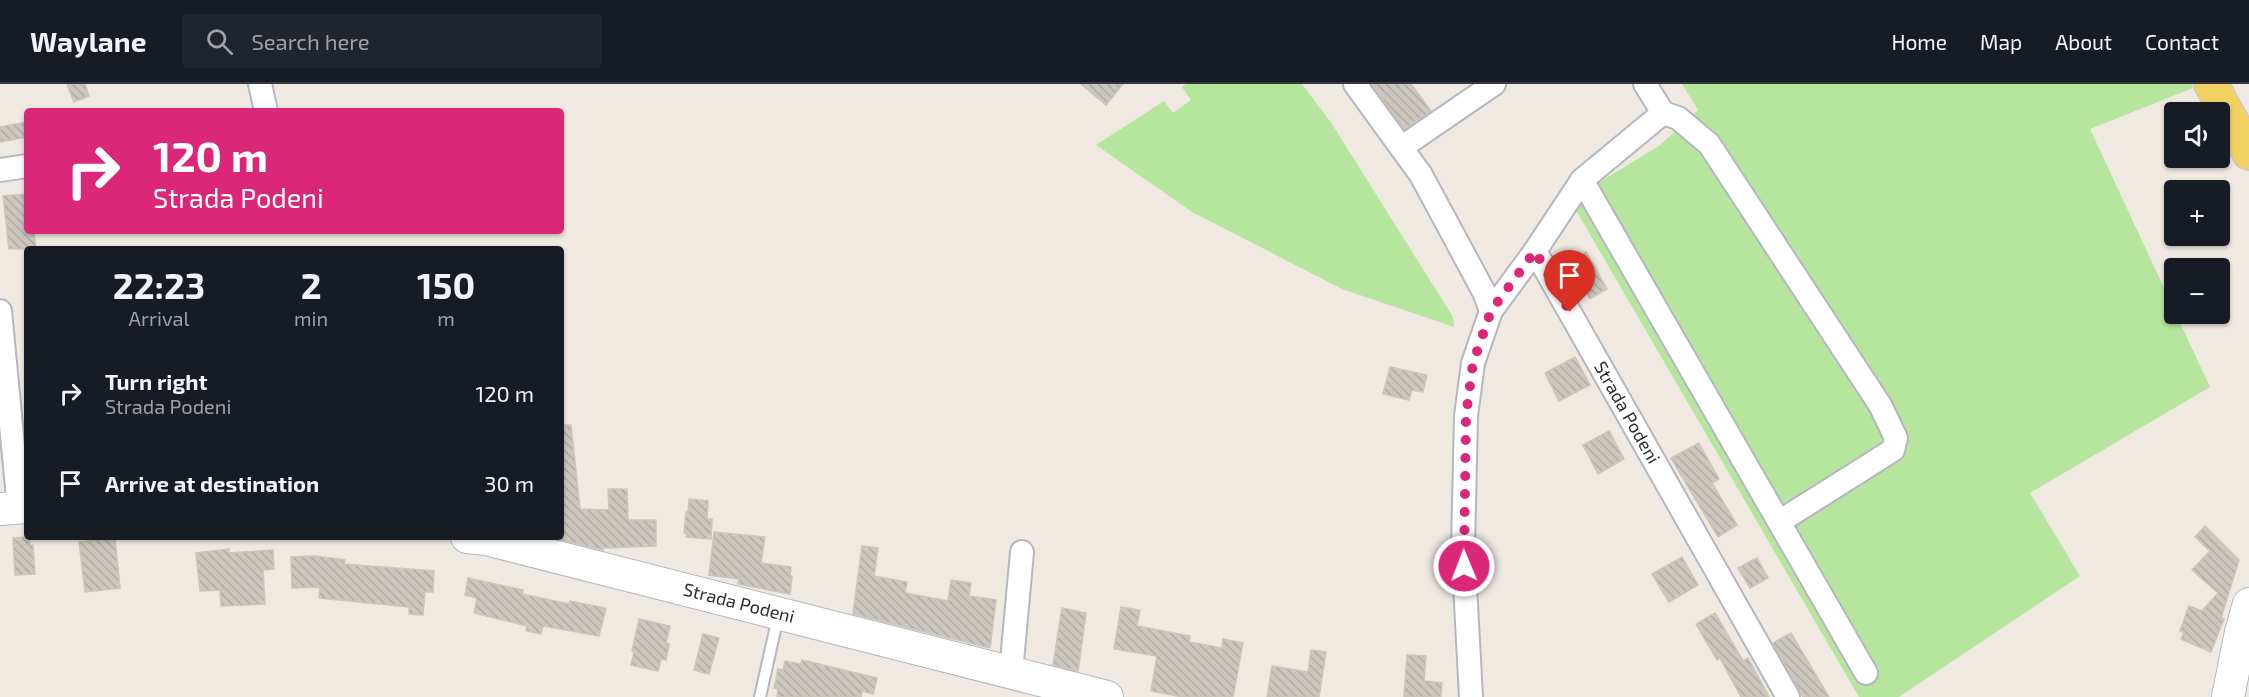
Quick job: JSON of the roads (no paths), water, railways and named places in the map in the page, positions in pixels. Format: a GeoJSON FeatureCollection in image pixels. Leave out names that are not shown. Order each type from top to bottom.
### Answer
{"type":"FeatureCollection","features":[{"type":"Feature","properties":{"kind":"main road"},"geometry":{"type":"LineString","coordinates":[[2211,84],[2249,153]]}},
{"type":"Feature","properties":{"kind":"main road","name":"Strada Podeni"},"geometry":{"type":"LineString","coordinates":[[490,540],[1107,697]]}},
{"type":"Feature","properties":{"kind":"main road"},"geometry":{"type":"LineString","coordinates":[[2228,697],[2249,604]]}},
{"type":"Feature","properties":{"kind":"street"},"geometry":{"type":"LineString","coordinates":[[260,84],[265,108]]}},
{"type":"Feature","properties":{"kind":"street"},"geometry":{"type":"LineString","coordinates":[[1355,84],[1421,175],[1485,294],[1491,311]]}},
{"type":"Feature","properties":{"kind":"street"},"geometry":{"type":"LineString","coordinates":[[1402,147],[1494,84]]}},
{"type":"Feature","properties":{"kind":"street"},"geometry":{"type":"LineString","coordinates":[[1645,84],[1663,113],[1678,118],[1709,144],[1880,405],[1896,438],[1893,450],[1779,522]]}},
{"type":"Feature","properties":{"kind":"street"},"geometry":{"type":"LineString","coordinates":[[1471,697],[1463,548],[1466,416],[1473,363],[1491,311],[1535,251],[1582,180],[1663,113]]}},
{"type":"Feature","properties":{"kind":"street"},"geometry":{"type":"LineString","coordinates":[[0,171],[24,167]]}},
{"type":"Feature","properties":{"kind":"street"},"geometry":{"type":"LineString","coordinates":[[1582,180],[1866,673]]}},
{"type":"Feature","properties":{"kind":"street","name":"Strada Podeni"},"geometry":{"type":"LineString","coordinates":[[1535,251],[1788,697]]}},
{"type":"Feature","properties":{"kind":"street"},"geometry":{"type":"LineString","coordinates":[[0,311],[15,508]]}},
{"type":"Feature","properties":{"kind":"street"},"geometry":{"type":"LineString","coordinates":[[1011,672],[1022,552]]}},
{"type":"Feature","properties":{"kind":"lane"},"geometry":{"type":"LineString","coordinates":[[760,697],[779,614]]}}]}
